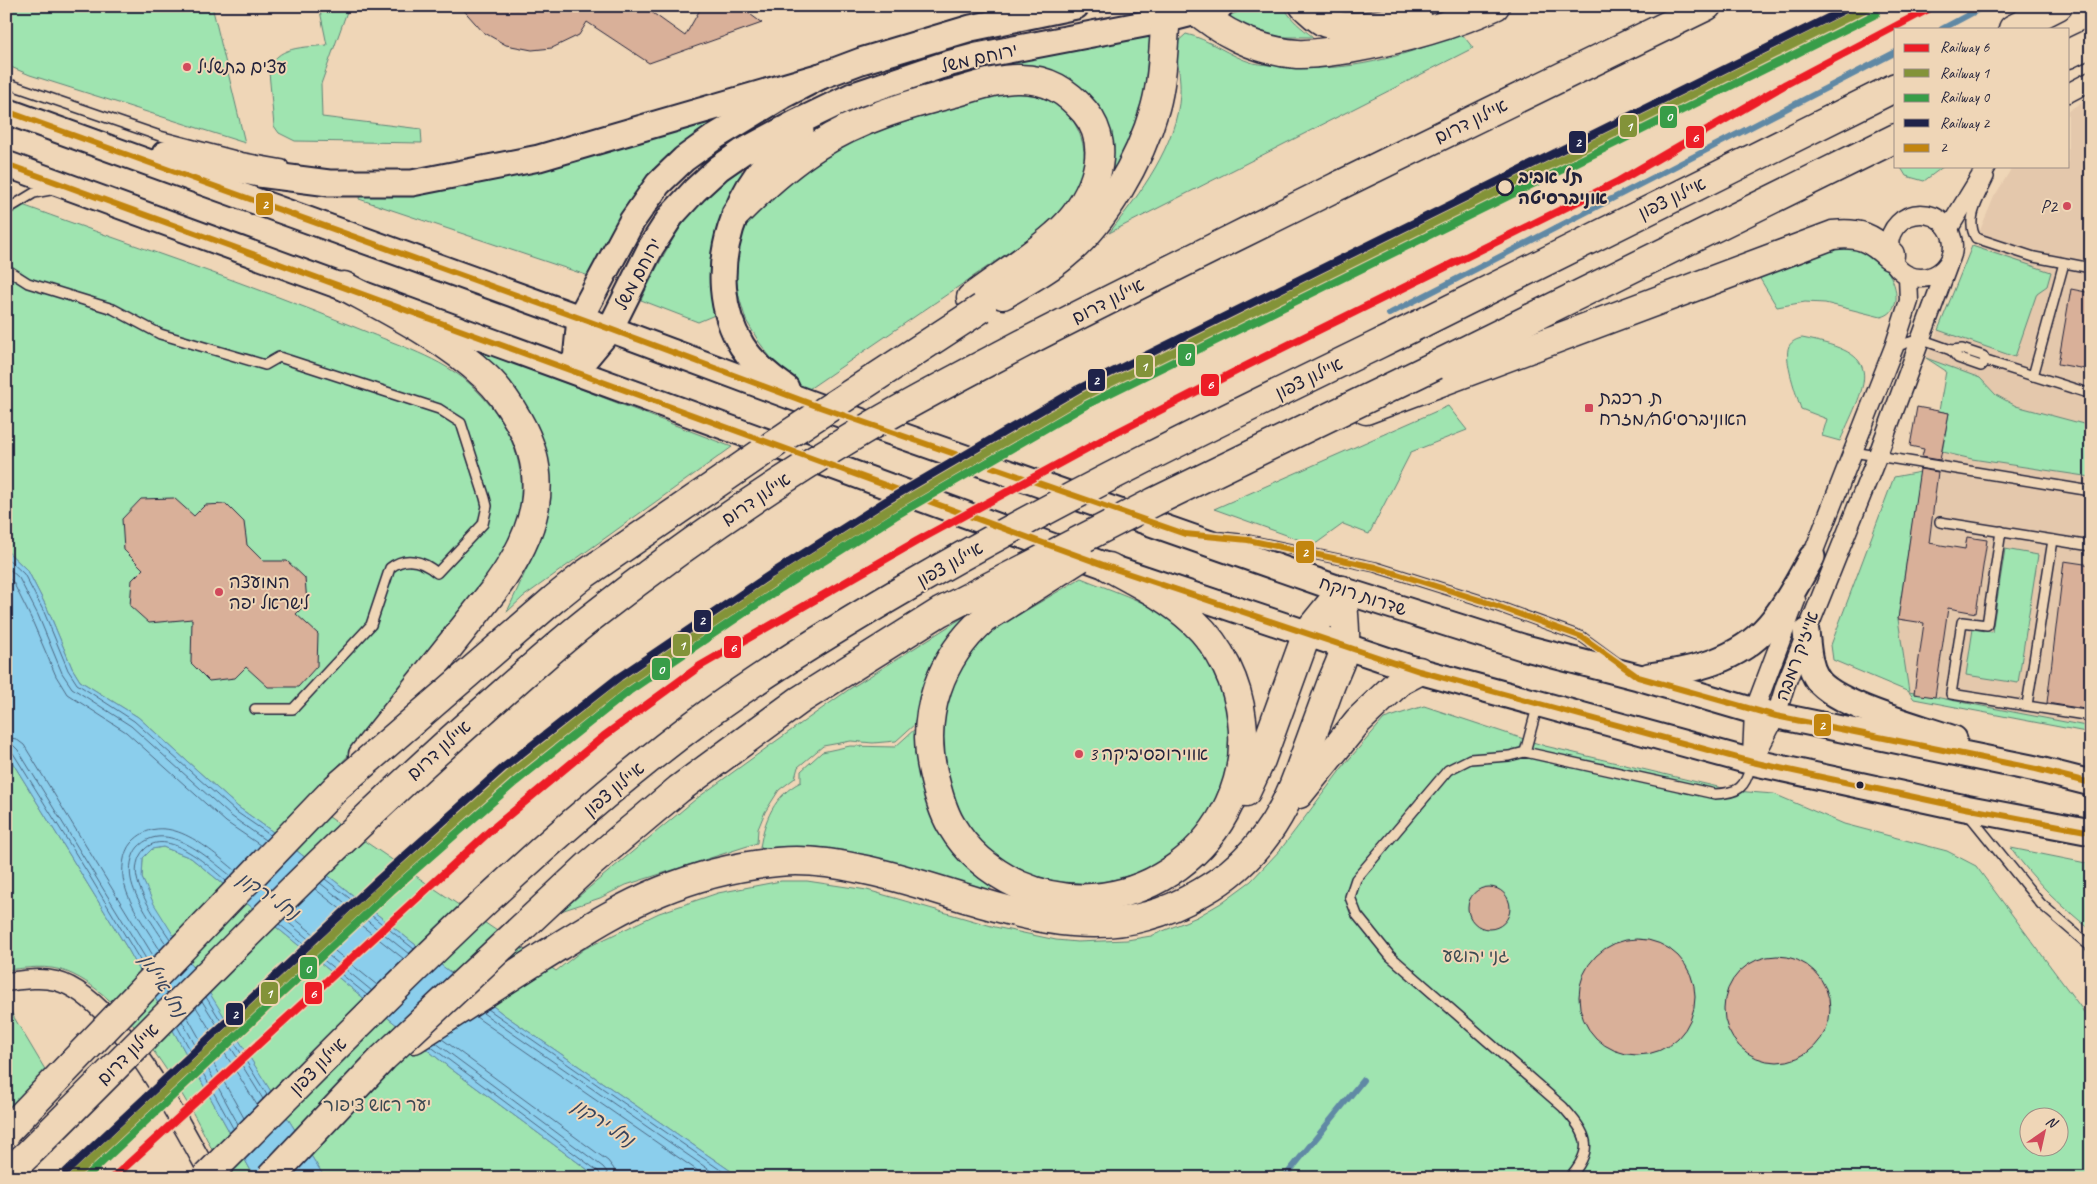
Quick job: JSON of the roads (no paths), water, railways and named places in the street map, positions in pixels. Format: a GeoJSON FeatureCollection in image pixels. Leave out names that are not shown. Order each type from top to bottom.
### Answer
{"type":"FeatureCollection","features":[{"type":"Feature","properties":{"kind":"highway"},"geometry":{"type":"LineString","coordinates":[[1304,6],[1325,22],[1339,26],[1355,26],[1380,24],[1467,6]]}},
{"type":"Feature","properties":{"kind":"highway"},"geometry":{"type":"LineString","coordinates":[[1203,8],[1236,37],[1260,47],[1298,54],[1325,53],[1426,32],[1495,6]]}},
{"type":"Feature","properties":{"kind":"highway","name":"איילון דרום"},"geometry":{"type":"LineString","coordinates":[[6,1176],[352,830],[414,771],[572,633],[647,575],[788,478],[863,430],[1068,320],[1707,6]]}},
{"type":"Feature","properties":{"kind":"highway"},"geometry":{"type":"LineString","coordinates":[[2015,28],[2058,6]]}},
{"type":"Feature","properties":{"kind":"highway"},"geometry":{"type":"LineString","coordinates":[[976,303],[1061,259],[1092,229],[1117,195],[1142,144],[1155,108],[1162,63],[1166,13]]}},
{"type":"Feature","properties":{"kind":"highway"},"geometry":{"type":"LineString","coordinates":[[2070,53],[2091,43]]}},
{"type":"Feature","properties":{"kind":"highway"},"geometry":{"type":"LineString","coordinates":[[337,787],[554,598],[585,574],[976,303],[1057,235],[1085,201],[1099,163],[1100,146],[1096,129],[1086,114],[1070,96],[1053,84],[1036,80],[1018,79],[992,83],[924,100],[869,119],[817,145],[767,184],[736,214]]}},
{"type":"Feature","properties":{"kind":"highway","name":"איילון צפון"},"geometry":{"type":"LineString","coordinates":[[205,1178],[452,934],[519,871],[639,769],[690,728],[760,677],[858,616],[1037,516],[1182,440],[1894,88]]}},
{"type":"Feature","properties":{"kind":"highway"},"geometry":{"type":"LineString","coordinates":[[270,1178],[383,1058],[590,864],[686,784],[772,719],[868,657],[940,612],[1146,506],[1269,447],[1440,373],[1894,139]]}},
{"type":"Feature","properties":{"kind":"highway"},"geometry":{"type":"LineString","coordinates":[[1440,373],[1833,235],[1847,233],[1869,238],[1890,255]]}},
{"type":"Feature","properties":{"kind":"highway"},"geometry":{"type":"LineString","coordinates":[[7,1132],[337,787],[495,589],[516,560],[529,531],[537,502],[535,462],[522,428],[500,393],[472,365],[417,328],[344,286]]}},
{"type":"Feature","properties":{"kind":"highway"},"geometry":{"type":"LineString","coordinates":[[1239,461],[1000,608],[984,619],[950,658],[939,682],[931,713],[930,755],[938,792],[950,824],[982,862],[1002,876],[1027,888],[1052,895],[1083,898],[1117,894],[1145,886],[1182,869],[1200,857],[1216,840],[1234,815],[1261,760],[1307,633],[1342,590]]}},
{"type":"Feature","properties":{"kind":"highway"},"geometry":{"type":"LineString","coordinates":[[1109,567],[1172,604],[1194,621],[1205,633],[1219,652],[1230,674],[1239,701],[1243,728],[1242,758],[1238,781],[1222,818],[1190,858],[1171,872],[1145,886]]}},
{"type":"Feature","properties":{"kind":"highway"},"geometry":{"type":"LineString","coordinates":[[1266,837],[1289,798],[1345,646],[1342,590]]}},
{"type":"Feature","properties":{"kind":"highway"},"geometry":{"type":"LineString","coordinates":[[383,1058],[613,914],[661,891],[717,874],[755,866],[780,862],[808,861],[844,865],[889,875],[1000,908],[1035,916],[1078,922],[1125,921],[1163,911],[1210,887],[1238,867],[1266,837],[1358,721],[1400,681],[1419,671]]}},
{"type":"Feature","properties":{"kind":"main road","name":"ירוחם משל"},"geometry":{"type":"LineString","coordinates":[[574,370],[580,318],[632,221],[658,184],[684,160],[716,136],[782,96],[821,76],[894,50],[971,28],[1076,6]]}},
{"type":"Feature","properties":{"kind":"main road","name":"ירוחם משל"},"geometry":{"type":"LineString","coordinates":[[574,370],[610,329],[652,247],[671,216],[719,168],[742,152],[796,122],[854,95],[940,66],[1166,13],[1203,8]]}},
{"type":"Feature","properties":{"kind":"main road"},"geometry":{"type":"LineString","coordinates":[[76,136],[259,174],[329,183],[412,183],[539,158],[821,76]]}},
{"type":"Feature","properties":{"kind":"main road"},"geometry":{"type":"LineString","coordinates":[[814,405],[766,372],[742,347],[724,288],[723,267],[730,230],[754,179],[776,153],[797,134],[854,95]]}},
{"type":"Feature","properties":{"kind":"main road","name":"שדרות רוקח"},"geometry":{"type":"LineString","coordinates":[[6,111],[580,318],[814,405],[1342,590],[1522,647],[1765,713],[2036,769],[2091,783]]}},
{"type":"Feature","properties":{"kind":"main road"},"geometry":{"type":"LineString","coordinates":[[6,164],[1109,567],[1419,671],[1752,762],[1965,808],[2091,832]]}},
{"type":"Feature","properties":{"kind":"main road"},"geometry":{"type":"LineString","coordinates":[[1638,677],[1684,671],[1710,664],[1748,645],[1774,618],[1812,557]]}},
{"type":"Feature","properties":{"kind":"main road"},"geometry":{"type":"LineString","coordinates":[[1806,632],[1810,664],[1816,677],[1820,683],[1836,694],[1882,715],[1933,731],[2036,769]]}},
{"type":"Feature","properties":{"kind":"street"},"geometry":{"type":"LineString","coordinates":[[2070,92],[2091,82]]}},
{"type":"Feature","properties":{"kind":"street"},"geometry":{"type":"LineString","coordinates":[[1949,228],[1986,168]]}},
{"type":"Feature","properties":{"kind":"street"},"geometry":{"type":"LineString","coordinates":[[1923,214],[1933,216],[1949,228],[1954,246],[1948,264],[1942,271],[1926,278],[1908,276],[1900,271],[1890,255],[1889,245],[1891,235],[1896,226],[1908,217],[1923,214]]}},
{"type":"Feature","properties":{"kind":"street","name":"אייזיק רמבה"},"geometry":{"type":"LineString","coordinates":[[1765,713],[1785,686],[1877,457],[1948,264]]}},
{"type":"Feature","properties":{"kind":"street","name":"אייזיק רמבה"},"geometry":{"type":"LineString","coordinates":[[1752,762],[1812,557],[1894,347],[1909,301],[1908,276]]}},
{"type":"Feature","properties":{"kind":"street"},"geometry":{"type":"LineString","coordinates":[[6,982],[39,979],[56,981],[75,990],[96,1004],[140,1058],[191,1140],[211,1178]]}},
{"type":"Feature","properties":{"kind":"lane"},"geometry":{"type":"LineString","coordinates":[[6,83],[160,136],[244,158],[288,166]]}},
{"type":"Feature","properties":{"kind":"lane"},"geometry":{"type":"LineString","coordinates":[[344,174],[395,177],[495,167]]}},
{"type":"Feature","properties":{"kind":"lane"},"geometry":{"type":"LineString","coordinates":[[1994,168],[1971,220],[1971,230],[1976,238],[2034,257],[2091,268]]}},
{"type":"Feature","properties":{"kind":"lane"},"geometry":{"type":"LineString","coordinates":[[6,210],[34,193],[70,186]]}},
{"type":"Feature","properties":{"kind":"lane"},"geometry":{"type":"LineString","coordinates":[[2033,376],[2064,262]]}},
{"type":"Feature","properties":{"kind":"lane"},"geometry":{"type":"LineString","coordinates":[[6,270],[28,283],[113,309],[160,334],[265,364],[279,357],[439,409],[461,423],[487,506],[483,524],[437,573],[426,564],[412,561],[397,562],[390,568],[371,626],[293,709],[255,709]]}},
{"type":"Feature","properties":{"kind":"lane"},"geometry":{"type":"LineString","coordinates":[[1894,347],[1917,347]]}},
{"type":"Feature","properties":{"kind":"lane"},"geometry":{"type":"LineString","coordinates":[[1894,347],[1962,349],[1983,356],[1986,362],[2091,394]]}},
{"type":"Feature","properties":{"kind":"lane"},"geometry":{"type":"LineString","coordinates":[[1853,452],[2091,491]]}},
{"type":"Feature","properties":{"kind":"lane"},"geometry":{"type":"LineString","coordinates":[[1940,522],[2091,546]]}},
{"type":"Feature","properties":{"kind":"lane"},"geometry":{"type":"LineString","coordinates":[[2001,531],[1987,625],[1962,622],[1951,694],[2091,716]]}},
{"type":"Feature","properties":{"kind":"lane"},"geometry":{"type":"LineString","coordinates":[[1185,534],[1248,540],[1335,557],[1375,567],[1465,595],[1582,637],[1638,677]]}},
{"type":"Feature","properties":{"kind":"lane"},"geometry":{"type":"LineString","coordinates":[[2027,705],[2053,540]]}},
{"type":"Feature","properties":{"kind":"lane"},"geometry":{"type":"LineString","coordinates":[[1525,752],[1538,704]]}},
{"type":"Feature","properties":{"kind":"lane"},"geometry":{"type":"LineString","coordinates":[[1570,1178],[1581,1164],[1587,1145],[1580,1126],[1563,1107],[1390,956],[1357,915],[1350,897],[1356,879],[1448,770],[1470,759],[1510,756],[1525,752],[1715,794],[1726,793],[1742,787],[1747,779],[1752,762]]}},
{"type":"Feature","properties":{"kind":"lane"},"geometry":{"type":"LineString","coordinates":[[1965,808],[2041,904],[2091,947]]}},
{"type":"Feature","properties":{"kind":"water"},"geometry":{"type":"Polygon","coordinates":[[[6,550],[28,571],[48,610],[72,668],[80,681],[138,717],[238,807],[273,832],[503,1014],[741,1178],[599,1178],[451,1069],[191,858],[163,847],[152,849],[143,858],[142,878],[154,904],[325,1178],[255,1178],[129,951],[6,752],[6,550]]]}},
{"type":"Feature","properties":{"kind":"waterway"},"geometry":{"type":"LineString","coordinates":[[1944,28],[1985,6]]}},
{"type":"Feature","properties":{"kind":"waterway"},"geometry":{"type":"LineString","coordinates":[[1389,314],[1894,53]]}},
{"type":"Feature","properties":{"kind":"waterway"},"geometry":{"type":"LineString","coordinates":[[1284,1178],[1363,1080]]}},
{"type":"Feature","properties":{"kind":"rail line","name":"2"},"geometry":{"type":"LineString","coordinates":[[66,1172],[379,879],[503,768],[619,677],[771,574],[886,501],[1078,389],[1852,6]]}},
{"type":"Feature","properties":{"kind":"rail line","name":"1"},"geometry":{"type":"LineString","coordinates":[[72,1178],[385,885],[509,775],[624,684],[776,581],[890,509],[1082,397],[1871,6]]}},
{"type":"Feature","properties":{"kind":"rail line","name":"6"},"geometry":{"type":"LineString","coordinates":[[113,1178],[491,830],[604,736],[700,666],[917,541],[1106,438],[1246,366],[1619,181],[1786,84],[1934,6]]}},
{"type":"Feature","properties":{"kind":"rail line","name":"0"},"geometry":{"type":"LineString","coordinates":[[85,1178],[391,891],[515,782],[629,691],[781,588],[895,516],[1086,405],[1876,14]]}},
{"type":"Feature","properties":{"kind":"place","name":"עצים בתשליל"},"geometry":{"type":"Point","coordinates":[187,67]}},
{"type":"Feature","properties":{"kind":"place","name":"תל אביב אוניברסיטה"},"geometry":{"type":"Point","coordinates":[1505,187]}},
{"type":"Feature","properties":{"kind":"place","name":"P2"},"geometry":{"type":"Point","coordinates":[2067,206]}},
{"type":"Feature","properties":{"kind":"place","name":"ת. רכבת האוניברסיטה/מזרח"},"geometry":{"type":"Point","coordinates":[1589,408]}},
{"type":"Feature","properties":{"kind":"place","name":"המועצה לישראל יפה"},"geometry":{"type":"Point","coordinates":[219,592]}},
{"type":"Feature","properties":{"kind":"place","name":"אווירופסיביקה 3"},"geometry":{"type":"Point","coordinates":[1079,754]}},
{"type":"Feature","properties":{"kind":"water label","name":"נחל ירקון"},"geometry":{"type":"Point","coordinates":[269,895]}},
{"type":"Feature","properties":{"kind":"water label","name":"נחל איילון"},"geometry":{"type":"Point","coordinates":[164,985]}},
{"type":"Feature","properties":{"kind":"water label","name":"נחל ירקון"},"geometry":{"type":"Point","coordinates":[604,1122]}},
{"type":"Feature","properties":{"kind":"park label","name":"גני יהושע"},"geometry":{"type":"Point","coordinates":[1476,956]}},
{"type":"Feature","properties":{"kind":"park label","name":"יער ראש ציפור"},"geometry":{"type":"Point","coordinates":[377,1105]}}]}
